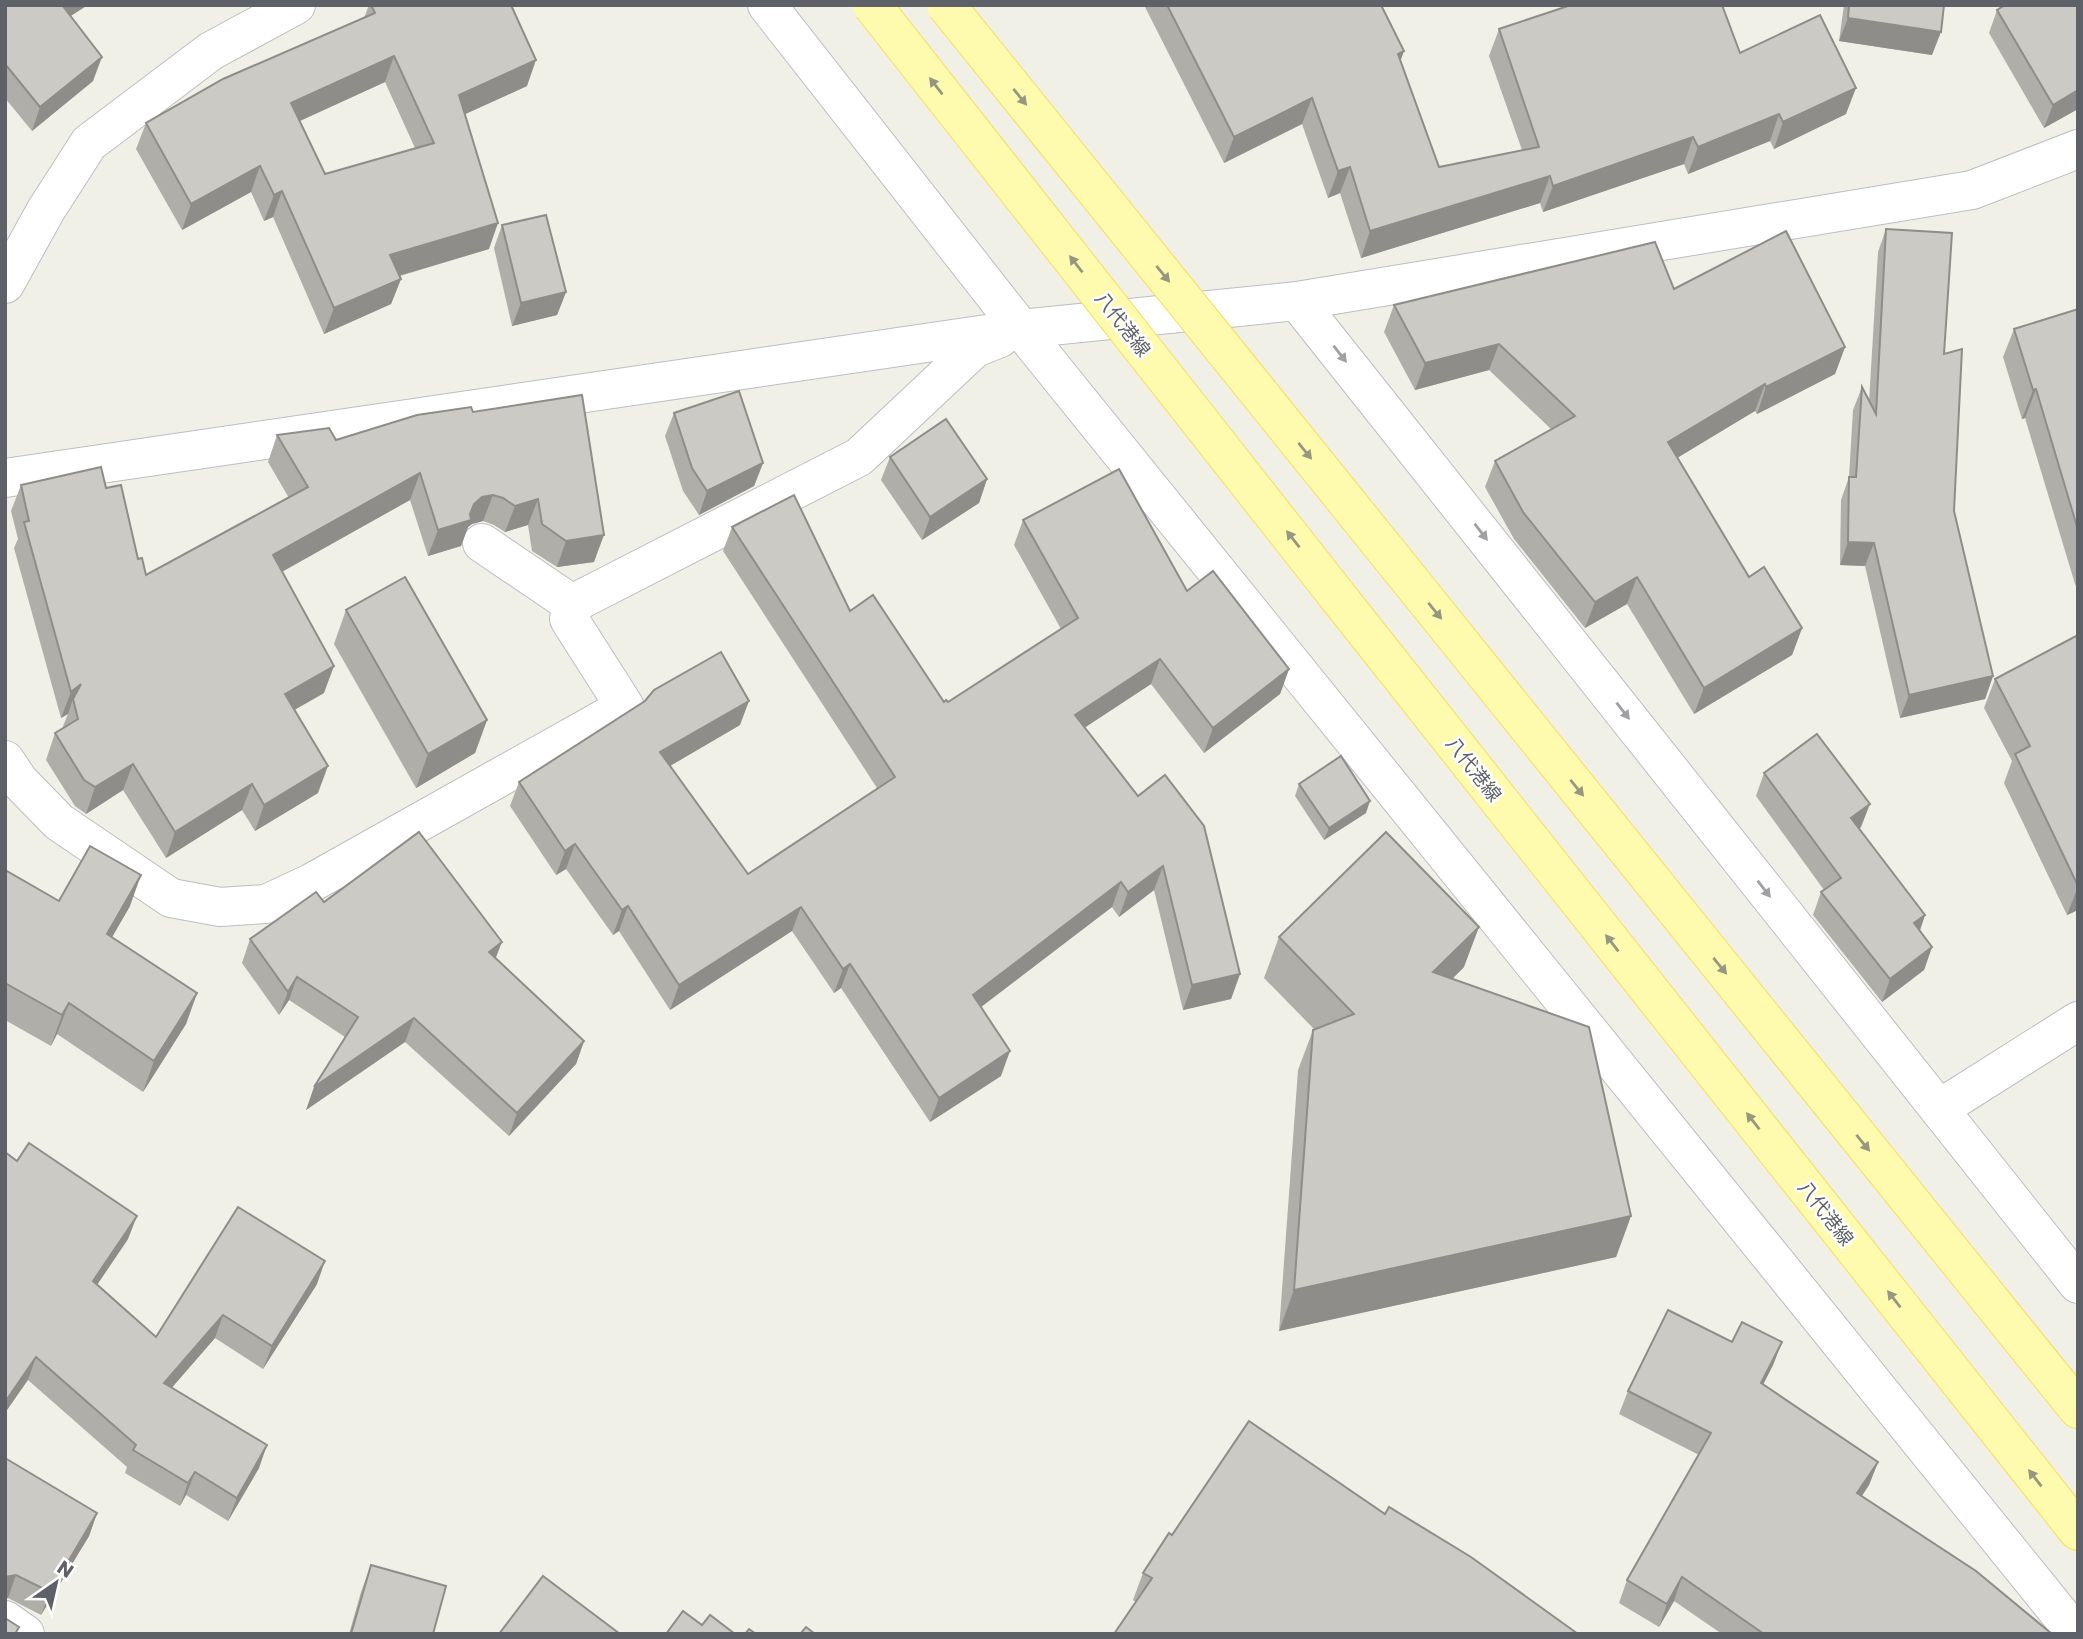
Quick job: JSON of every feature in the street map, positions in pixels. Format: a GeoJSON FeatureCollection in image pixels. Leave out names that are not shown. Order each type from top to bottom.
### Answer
{"type":"FeatureCollection","features":[{"type":"Feature","properties":{"kind":"main road","name":"八代港線"},"geometry":{"type":"LineString","coordinates":[[872,5],[2078,1531]]}},
{"type":"Feature","properties":{"kind":"main road"},"geometry":{"type":"LineString","coordinates":[[946,5],[2078,1409]]}},
{"type":"Feature","properties":{"kind":"street"},"geometry":{"type":"LineString","coordinates":[[5,284],[46,210],[89,143],[211,51],[296,5]]}},
{"type":"Feature","properties":{"kind":"street"},"geometry":{"type":"LineString","coordinates":[[767,5],[1021,329],[2076,1634]]}},
{"type":"Feature","properties":{"kind":"street"},"geometry":{"type":"LineString","coordinates":[[5,478],[1021,329],[1297,301],[1972,190],[2078,149]]}},
{"type":"Feature","properties":{"kind":"street"},"geometry":{"type":"LineString","coordinates":[[1297,301],[2078,1284]]}},
{"type":"Feature","properties":{"kind":"street"},"geometry":{"type":"LineString","coordinates":[[572,604],[859,457],[975,348],[1021,329]]}},
{"type":"Feature","properties":{"kind":"street"},"geometry":{"type":"LineString","coordinates":[[482,543],[572,604]]}},
{"type":"Feature","properties":{"kind":"street"},"geometry":{"type":"LineString","coordinates":[[5,760],[19,781],[59,822],[171,898],[220,907],[266,904],[311,883],[625,707],[569,619],[572,604]]}},
{"type":"Feature","properties":{"kind":"street"},"geometry":{"type":"LineString","coordinates":[[1939,1109],[2078,1021]]}},
{"type":"Feature","properties":{"kind":"street"},"geometry":{"type":"LineString","coordinates":[[5,1620],[25,1634]]}},
{"type":"Feature","properties":{"kind":"building"},"geometry":{"type":"Polygon","coordinates":[[[5,5],[62,5],[102,57],[40,107],[5,64],[5,5]]]}},
{"type":"Feature","properties":{"kind":"building"},"geometry":{"type":"Polygon","coordinates":[[[371,5],[511,5],[536,60],[459,95],[498,223],[390,255],[401,279],[334,308],[282,191],[274,195],[260,166],[191,204],[146,123],[223,79],[375,13],[371,5]],[[394,56],[291,103],[325,174],[434,143],[394,56]]]}},
{"type":"Feature","properties":{"kind":"building"},"geometry":{"type":"Polygon","coordinates":[[[1167,5],[1381,5],[1404,51],[1398,54],[1439,167],[1539,147],[1499,29],[1571,5],[1722,5],[1740,53],[1820,15],[1856,88],[1783,122],[1779,114],[1698,147],[1693,137],[1553,186],[1550,176],[1370,231],[1350,167],[1338,171],[1312,98],[1234,137],[1167,5]]]}},
{"type":"Feature","properties":{"kind":"building"},"geometry":{"type":"Polygon","coordinates":[[[1849,5],[1944,5],[1941,32],[1848,18],[1849,5]]]}},
{"type":"Feature","properties":{"kind":"building"},"geometry":{"type":"Polygon","coordinates":[[[2005,5],[2078,5],[2078,90],[2053,105],[1997,10],[2005,5]]]}},
{"type":"Feature","properties":{"kind":"building"},"geometry":{"type":"Polygon","coordinates":[[[546,215],[566,292],[521,303],[502,225],[546,215]]]}},
{"type":"Feature","properties":{"kind":"building"},"geometry":{"type":"Polygon","coordinates":[[[1886,229],[1952,233],[1944,354],[1962,349],[1954,511],[1993,676],[1909,695],[1874,543],[1848,542],[1849,477],[1856,477],[1862,387],[1876,414],[1886,229]]]}},
{"type":"Feature","properties":{"kind":"building"},"geometry":{"type":"Polygon","coordinates":[[[1786,231],[1845,347],[1766,387],[1765,384],[1668,442],[1749,577],[1764,567],[1802,628],[1704,688],[1637,577],[1595,602],[1523,512],[1495,461],[1575,416],[1499,344],[1425,363],[1394,305],[1655,242],[1674,289],[1786,231]]]}},
{"type":"Feature","properties":{"kind":"building"},"geometry":{"type":"Polygon","coordinates":[[[2078,309],[2078,530],[2036,389],[2033,390],[2014,329],[2078,309]]]}},
{"type":"Feature","properties":{"kind":"building"},"geometry":{"type":"Polygon","coordinates":[[[739,391],[763,463],[707,491],[692,468],[674,413],[739,391]]]}},
{"type":"Feature","properties":{"kind":"building"},"geometry":{"type":"Polygon","coordinates":[[[582,395],[604,535],[566,541],[542,524],[538,499],[515,506],[493,495],[482,497],[474,504],[471,520],[438,530],[420,473],[273,555],[334,666],[285,694],[328,766],[264,805],[252,784],[175,832],[133,764],[95,787],[84,780],[55,733],[78,719],[73,699],[81,684],[71,692],[24,522],[29,521],[21,485],[101,467],[106,488],[121,485],[138,559],[142,558],[146,575],[308,487],[277,435],[329,428],[336,440],[417,415],[471,407],[473,412],[582,395]]]}},
{"type":"Feature","properties":{"kind":"building"},"geometry":{"type":"Polygon","coordinates":[[[946,419],[987,479],[930,517],[890,457],[946,419]]]}},
{"type":"Feature","properties":{"kind":"building"},"geometry":{"type":"Polygon","coordinates":[[[1119,469],[1187,591],[1213,571],[1289,669],[1213,728],[1160,659],[1075,715],[1138,796],[1165,775],[1204,826],[1240,974],[1192,985],[1163,866],[1128,892],[1121,882],[973,995],[1010,1051],[939,1098],[850,964],[843,969],[801,907],[679,985],[628,906],[622,910],[575,844],[565,851],[519,782],[645,701],[654,690],[721,652],[749,701],[660,752],[748,874],[895,777],[732,527],[794,495],[850,611],[873,595],[944,702],[948,702],[1078,618],[1023,520],[1119,469]]]}},
{"type":"Feature","properties":{"kind":"building"},"geometry":{"type":"Polygon","coordinates":[[[405,577],[487,720],[428,754],[346,610],[405,577]]]}},
{"type":"Feature","properties":{"kind":"building"},"geometry":{"type":"Polygon","coordinates":[[[2078,635],[2078,886],[2015,754],[2030,746],[1995,679],[2078,635]]]}},
{"type":"Feature","properties":{"kind":"building"},"geometry":{"type":"Polygon","coordinates":[[[1817,734],[1870,804],[1851,818],[1925,915],[1914,923],[1932,947],[1890,979],[1821,892],[1841,878],[1764,773],[1817,734]]]}},
{"type":"Feature","properties":{"kind":"building"},"geometry":{"type":"Polygon","coordinates":[[[1341,756],[1370,801],[1329,828],[1299,784],[1341,756]]]}},
{"type":"Feature","properties":{"kind":"building"},"geometry":{"type":"Polygon","coordinates":[[[419,832],[502,942],[489,952],[584,1041],[517,1113],[414,1018],[314,1087],[358,1017],[297,977],[288,992],[250,939],[316,892],[324,902],[419,832]]]}},
{"type":"Feature","properties":{"kind":"building"},"geometry":{"type":"Polygon","coordinates":[[[1386,832],[1479,927],[1433,972],[1589,1027],[1631,1216],[1294,1290],[1313,1030],[1354,1014],[1279,937],[1386,832]]]}},
{"type":"Feature","properties":{"kind":"building"},"geometry":{"type":"Polygon","coordinates":[[[90,846],[141,875],[107,934],[197,993],[154,1061],[69,1003],[62,1015],[5,983],[5,870],[59,901],[90,846]]]}},
{"type":"Feature","properties":{"kind":"building"},"geometry":{"type":"Polygon","coordinates":[[[29,1143],[137,1216],[93,1281],[156,1337],[238,1207],[325,1261],[272,1346],[223,1315],[164,1383],[267,1445],[237,1498],[195,1472],[188,1483],[133,1450],[136,1445],[36,1357],[5,1402],[5,1152],[17,1161],[29,1143]]]}},
{"type":"Feature","properties":{"kind":"building"},"geometry":{"type":"Polygon","coordinates":[[[1668,1310],[1732,1342],[1742,1322],[1782,1342],[1761,1383],[1878,1462],[1857,1493],[1976,1571],[2052,1634],[1764,1634],[1682,1577],[1667,1604],[1627,1580],[1711,1433],[1628,1391],[1668,1310]]]}},
{"type":"Feature","properties":{"kind":"building"},"geometry":{"type":"Polygon","coordinates":[[[1249,1421],[1385,1514],[1389,1507],[1471,1557],[1578,1634],[1114,1634],[1152,1578],[1143,1573],[1249,1421]]]}},
{"type":"Feature","properties":{"kind":"building"},"geometry":{"type":"Polygon","coordinates":[[[5,1458],[97,1513],[50,1592],[16,1575],[5,1577],[5,1458]]]}},
{"type":"Feature","properties":{"kind":"building"},"geometry":{"type":"Polygon","coordinates":[[[371,1565],[446,1586],[433,1634],[351,1634],[371,1565]]]}},
{"type":"Feature","properties":{"kind":"building"},"geometry":{"type":"Polygon","coordinates":[[[543,1576],[620,1634],[499,1634],[543,1576]]]}},
{"type":"Feature","properties":{"kind":"building"},"geometry":{"type":"Polygon","coordinates":[[[683,1611],[702,1625],[710,1615],[735,1634],[666,1634],[683,1611]]]}},
{"type":"Feature","properties":{"kind":"building"},"geometry":{"type":"Polygon","coordinates":[[[5,1618],[19,1627],[15,1634],[5,1634],[5,1618]]]}},
{"type":"Feature","properties":{"kind":"building"},"geometry":{"type":"Polygon","coordinates":[[[806,1627],[815,1634],[800,1634],[806,1627]]]}}]}
